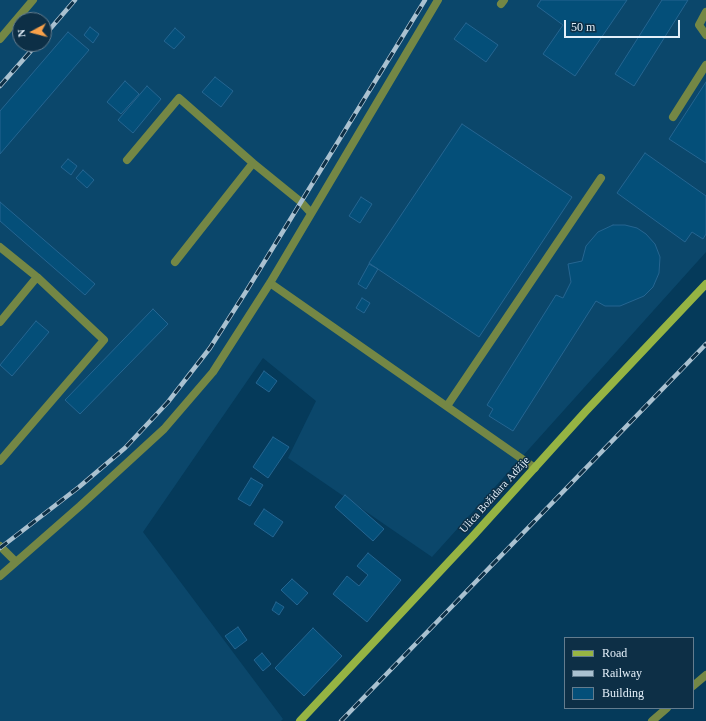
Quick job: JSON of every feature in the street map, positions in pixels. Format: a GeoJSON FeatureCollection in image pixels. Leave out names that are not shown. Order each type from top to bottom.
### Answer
{"type":"FeatureCollection","features":[{"type":"Feature","properties":{"kind":"main road","name":"Ulica Božidara Adžije"},"geometry":{"type":"LineString","coordinates":[[300,721],[473,536],[586,411],[706,284]]}},
{"type":"Feature","properties":{"kind":"street"},"geometry":{"type":"LineString","coordinates":[[0,39],[33,0]]}},
{"type":"Feature","properties":{"kind":"street"},"geometry":{"type":"LineString","coordinates":[[0,576],[80,506],[164,429],[213,372],[270,283],[438,0]]}},
{"type":"Feature","properties":{"kind":"street"},"geometry":{"type":"LineString","coordinates":[[706,12],[699,25],[706,35]]}},
{"type":"Feature","properties":{"kind":"street"},"geometry":{"type":"LineString","coordinates":[[673,117],[706,66]]}},
{"type":"Feature","properties":{"kind":"street"},"geometry":{"type":"LineString","coordinates":[[127,160],[179,98],[253,163],[301,202],[311,213]]}},
{"type":"Feature","properties":{"kind":"street"},"geometry":{"type":"LineString","coordinates":[[175,262],[253,163]]}},
{"type":"Feature","properties":{"kind":"street"},"geometry":{"type":"LineString","coordinates":[[447,406],[601,178]]}},
{"type":"Feature","properties":{"kind":"street"},"geometry":{"type":"LineString","coordinates":[[0,247],[37,277],[104,340],[0,461]]}},
{"type":"Feature","properties":{"kind":"street"},"geometry":{"type":"LineString","coordinates":[[0,322],[37,277]]}},
{"type":"Feature","properties":{"kind":"street"},"geometry":{"type":"LineString","coordinates":[[270,283],[535,468]]}},
{"type":"Feature","properties":{"kind":"street"},"geometry":{"type":"LineString","coordinates":[[0,546],[16,562]]}},
{"type":"Feature","properties":{"kind":"street"},"geometry":{"type":"LineString","coordinates":[[694,685],[706,675]]}},
{"type":"Feature","properties":{"kind":"street"},"geometry":{"type":"LineString","coordinates":[[652,721],[666,709]]}},
{"type":"Feature","properties":{"kind":"shaded area"},"geometry":{"type":"Polygon","coordinates":[[[0,0],[706,0],[706,252],[432,557],[288,458],[316,401],[263,358],[143,532],[283,719],[281,721],[0,721],[0,0]]]}},
{"type":"Feature","properties":{"kind":"building"},"geometry":{"type":"Polygon","coordinates":[[[541,0],[627,0],[575,76],[543,54],[563,25],[537,6],[541,0]]]}},
{"type":"Feature","properties":{"kind":"building"},"geometry":{"type":"Polygon","coordinates":[[[662,0],[688,0],[634,86],[615,74],[662,0]]]}},
{"type":"Feature","properties":{"kind":"building"},"geometry":{"type":"Polygon","coordinates":[[[466,23],[498,45],[486,62],[454,39],[466,23]]]}},
{"type":"Feature","properties":{"kind":"building"},"geometry":{"type":"Polygon","coordinates":[[[90,27],[99,34],[93,43],[84,35],[90,27]]]}},
{"type":"Feature","properties":{"kind":"building"},"geometry":{"type":"Polygon","coordinates":[[[175,28],[185,37],[174,49],[164,41],[175,28]]]}},
{"type":"Feature","properties":{"kind":"building"},"geometry":{"type":"Polygon","coordinates":[[[68,32],[89,50],[0,154],[0,111],[68,32]]]}},
{"type":"Feature","properties":{"kind":"building"},"geometry":{"type":"Polygon","coordinates":[[[215,77],[233,91],[221,107],[202,92],[215,77]]]}},
{"type":"Feature","properties":{"kind":"building"},"geometry":{"type":"Polygon","coordinates":[[[125,81],[139,94],[121,114],[107,102],[125,81]]]}},
{"type":"Feature","properties":{"kind":"building"},"geometry":{"type":"Polygon","coordinates":[[[706,82],[706,163],[669,139],[706,82]]]}},
{"type":"Feature","properties":{"kind":"building"},"geometry":{"type":"Polygon","coordinates":[[[147,86],[161,99],[133,133],[118,120],[147,86]]]}},
{"type":"Feature","properties":{"kind":"building"},"geometry":{"type":"Polygon","coordinates":[[[462,124],[572,197],[479,337],[369,263],[462,124]]]}},
{"type":"Feature","properties":{"kind":"building"},"geometry":{"type":"Polygon","coordinates":[[[645,153],[706,196],[706,234],[703,239],[692,232],[685,242],[617,193],[645,153]]]}},
{"type":"Feature","properties":{"kind":"building"},"geometry":{"type":"Polygon","coordinates":[[[68,159],[77,166],[71,175],[61,167],[68,159]]]}},
{"type":"Feature","properties":{"kind":"building"},"geometry":{"type":"Polygon","coordinates":[[[83,170],[94,180],[87,188],[76,178],[83,170]]]}},
{"type":"Feature","properties":{"kind":"building"},"geometry":{"type":"Polygon","coordinates":[[[361,197],[372,204],[360,223],[349,216],[361,197]]]}},
{"type":"Feature","properties":{"kind":"building"},"geometry":{"type":"Polygon","coordinates":[[[0,202],[95,284],[85,295],[0,221],[0,202]]]}},
{"type":"Feature","properties":{"kind":"building"},"geometry":{"type":"Polygon","coordinates":[[[613,225],[625,225],[637,228],[646,234],[655,244],[660,257],[659,273],[653,287],[644,296],[620,306],[605,306],[596,301],[513,431],[489,416],[493,409],[487,405],[556,295],[563,298],[571,282],[568,264],[582,261],[586,246],[598,232],[613,225]]]}},
{"type":"Feature","properties":{"kind":"building"},"geometry":{"type":"Polygon","coordinates":[[[369,264],[378,269],[366,289],[358,284],[369,264]]]}},
{"type":"Feature","properties":{"kind":"building"},"geometry":{"type":"Polygon","coordinates":[[[362,298],[370,303],[364,313],[356,308],[362,298]]]}},
{"type":"Feature","properties":{"kind":"building"},"geometry":{"type":"Polygon","coordinates":[[[153,309],[168,324],[80,414],[65,400],[153,309]]]}},
{"type":"Feature","properties":{"kind":"building"},"geometry":{"type":"Polygon","coordinates":[[[36,321],[49,332],[12,376],[0,365],[36,321]]]}},
{"type":"Feature","properties":{"kind":"building"},"geometry":{"type":"Polygon","coordinates":[[[264,371],[277,381],[269,392],[256,383],[264,371]]]}},
{"type":"Feature","properties":{"kind":"building"},"geometry":{"type":"Polygon","coordinates":[[[273,437],[289,447],[268,478],[253,467],[273,437]]]}},
{"type":"Feature","properties":{"kind":"building"},"geometry":{"type":"Polygon","coordinates":[[[251,478],[263,485],[250,506],[238,499],[251,478]]]}},
{"type":"Feature","properties":{"kind":"building"},"geometry":{"type":"Polygon","coordinates":[[[345,495],[384,529],[373,541],[335,507],[345,495]]]}},
{"type":"Feature","properties":{"kind":"building"},"geometry":{"type":"Polygon","coordinates":[[[264,509],[283,522],[273,537],[254,524],[264,509]]]}},
{"type":"Feature","properties":{"kind":"building"},"geometry":{"type":"Polygon","coordinates":[[[368,553],[401,580],[367,622],[333,594],[347,576],[359,586],[368,575],[357,566],[368,553]]]}},
{"type":"Feature","properties":{"kind":"building"},"geometry":{"type":"Polygon","coordinates":[[[292,579],[308,593],[297,605],[281,590],[292,579]]]}},
{"type":"Feature","properties":{"kind":"building"},"geometry":{"type":"Polygon","coordinates":[[[276,602],[284,607],[279,615],[272,610],[276,602]]]}},
{"type":"Feature","properties":{"kind":"building"},"geometry":{"type":"Polygon","coordinates":[[[238,627],[247,640],[235,649],[225,636],[238,627]]]}},
{"type":"Feature","properties":{"kind":"building"},"geometry":{"type":"Polygon","coordinates":[[[313,628],[342,656],[304,696],[275,668],[313,628]]]}},
{"type":"Feature","properties":{"kind":"building"},"geometry":{"type":"Polygon","coordinates":[[[262,653],[271,664],[263,671],[254,660],[262,653]]]}},
{"type":"Feature","properties":{"kind":"railway"},"geometry":{"type":"LineString","coordinates":[[52,27],[75,0]]}},
{"type":"Feature","properties":{"kind":"railway"},"geometry":{"type":"LineString","coordinates":[[0,548],[79,487],[125,448],[168,402],[210,348],[425,0]]}},
{"type":"Feature","properties":{"kind":"railway"},"geometry":{"type":"LineString","coordinates":[[0,86],[30,52]]}},
{"type":"Feature","properties":{"kind":"railway"},"geometry":{"type":"LineString","coordinates":[[341,721],[706,344]]}}]}
